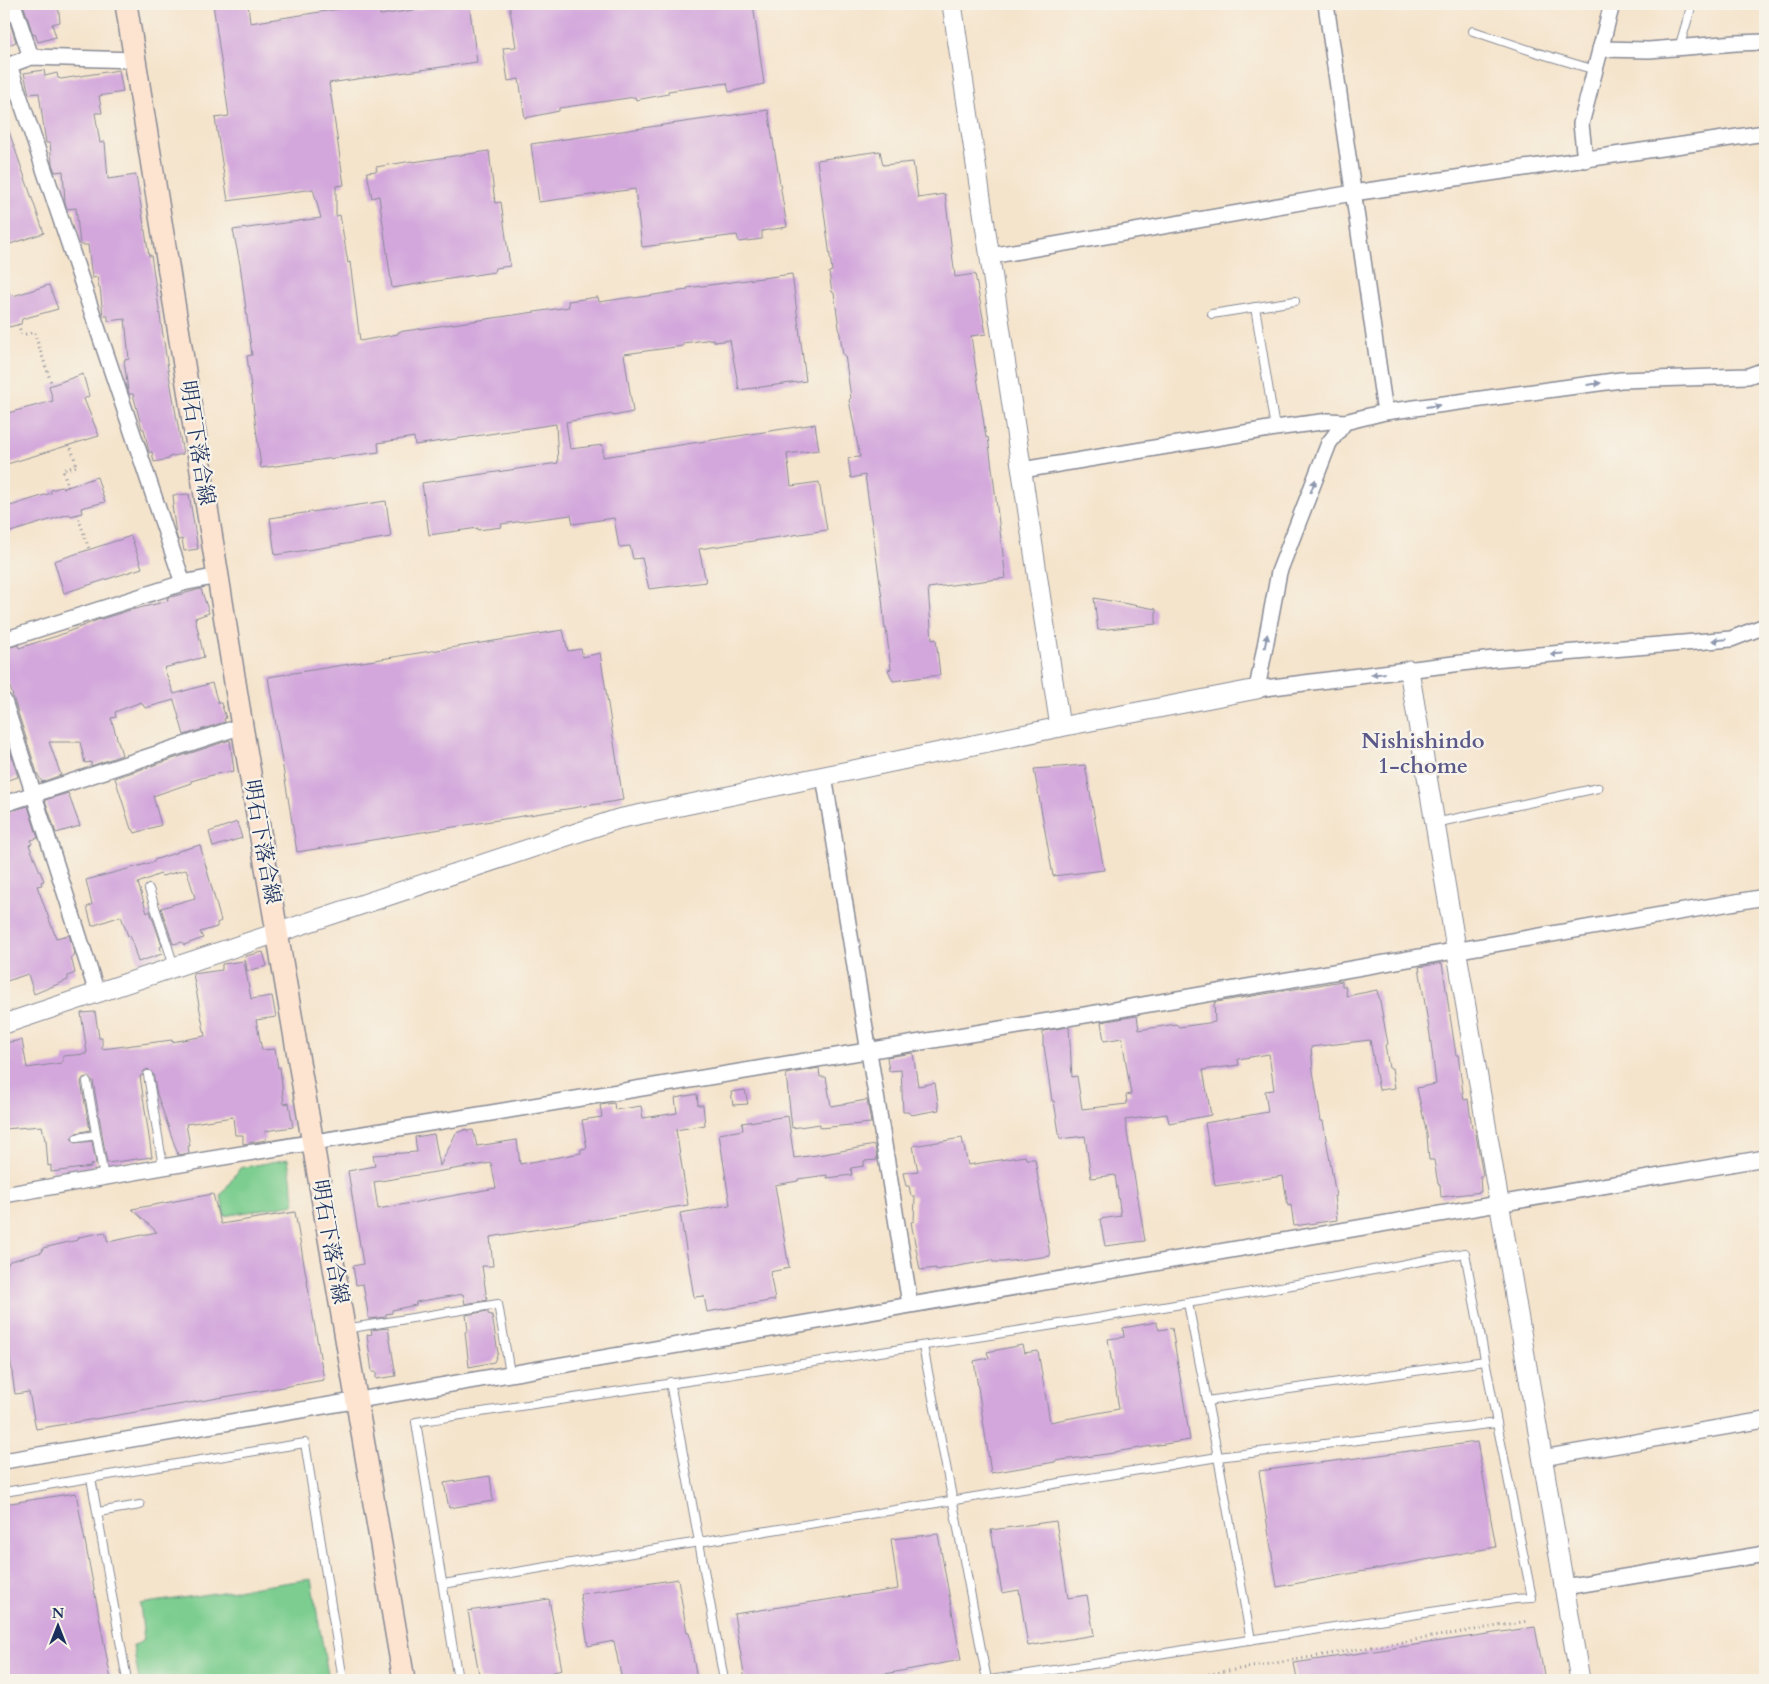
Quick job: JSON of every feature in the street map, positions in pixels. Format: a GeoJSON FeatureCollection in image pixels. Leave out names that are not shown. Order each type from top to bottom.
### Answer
{"type":"FeatureCollection","features":[{"type":"Feature","properties":{"kind":"main road","name":"明石下落合線"},"geometry":{"type":"LineString","coordinates":[[126,4],[242,726],[404,1680]]}},
{"type":"Feature","properties":{"kind":"street"},"geometry":{"type":"LineString","coordinates":[[13,4],[30,58]]}},
{"type":"Feature","properties":{"kind":"street"},"geometry":{"type":"LineString","coordinates":[[952,4],[1060,727]]}},
{"type":"Feature","properties":{"kind":"street"},"geometry":{"type":"LineString","coordinates":[[1326,4],[1385,412]]}},
{"type":"Feature","properties":{"kind":"street"},"geometry":{"type":"LineString","coordinates":[[1585,160],[1581,124],[1612,4]]}},
{"type":"Feature","properties":{"kind":"street"},"geometry":{"type":"LineString","coordinates":[[1600,49],[1650,50],[1765,42]]}},
{"type":"Feature","properties":{"kind":"street"},"geometry":{"type":"LineString","coordinates":[[136,60],[30,58],[6,66],[183,583]]}},
{"type":"Feature","properties":{"kind":"street"},"geometry":{"type":"LineString","coordinates":[[990,256],[1353,193],[1765,133]]}},
{"type":"Feature","properties":{"kind":"street"},"geometry":{"type":"LineString","coordinates":[[1022,470],[1275,428],[1330,421],[1345,422],[1385,412],[1621,380],[1748,376],[1765,370]]}},
{"type":"Feature","properties":{"kind":"street"},"geometry":{"type":"LineString","coordinates":[[1257,689],[1279,572],[1329,443],[1345,422]]}},
{"type":"Feature","properties":{"kind":"street"},"geometry":{"type":"LineString","coordinates":[[4,640],[183,583],[218,576]]}},
{"type":"Feature","properties":{"kind":"street"},"geometry":{"type":"LineString","coordinates":[[4,1024],[618,819],[1060,727],[1257,689],[1493,659],[1731,639],[1765,626]]}},
{"type":"Feature","properties":{"kind":"street"},"geometry":{"type":"LineString","coordinates":[[1409,670],[1580,1680]]}},
{"type":"Feature","properties":{"kind":"street"},"geometry":{"type":"LineString","coordinates":[[4,701],[97,993]]}},
{"type":"Feature","properties":{"kind":"street"},"geometry":{"type":"LineString","coordinates":[[4,804],[242,726]]}},
{"type":"Feature","properties":{"kind":"street"},"geometry":{"type":"LineString","coordinates":[[824,776],[910,1304]]}},
{"type":"Feature","properties":{"kind":"street"},"geometry":{"type":"LineString","coordinates":[[4,1195],[1112,1010],[1765,897]]}},
{"type":"Feature","properties":{"kind":"street"},"geometry":{"type":"LineString","coordinates":[[4,1461],[1765,1158]]}},
{"type":"Feature","properties":{"kind":"street"},"geometry":{"type":"LineString","coordinates":[[1542,1458],[1765,1420]]}},
{"type":"Feature","properties":{"kind":"street"},"geometry":{"type":"LineString","coordinates":[[1564,1587],[1765,1554]]}},
{"type":"Feature","properties":{"kind":"lane"},"geometry":{"type":"LineString","coordinates":[[1679,48],[1692,4]]}},
{"type":"Feature","properties":{"kind":"lane"},"geometry":{"type":"LineString","coordinates":[[1473,31],[1595,70]]}},
{"type":"Feature","properties":{"kind":"lane"},"geometry":{"type":"LineString","coordinates":[[1212,314],[1295,301]]}},
{"type":"Feature","properties":{"kind":"lane"},"geometry":{"type":"LineString","coordinates":[[1255,307],[1275,428]]}},
{"type":"Feature","properties":{"kind":"lane"},"geometry":{"type":"LineString","coordinates":[[1435,823],[1598,788]]}},
{"type":"Feature","properties":{"kind":"lane"},"geometry":{"type":"LineString","coordinates":[[149,889],[174,967]]}},
{"type":"Feature","properties":{"kind":"lane"},"geometry":{"type":"LineString","coordinates":[[148,1075],[164,1167]]}},
{"type":"Feature","properties":{"kind":"lane"},"geometry":{"type":"LineString","coordinates":[[86,1082],[104,1178]]}},
{"type":"Feature","properties":{"kind":"lane"},"geometry":{"type":"LineString","coordinates":[[77,1138],[96,1135]]}},
{"type":"Feature","properties":{"kind":"lane"},"geometry":{"type":"LineString","coordinates":[[458,1680],[416,1422],[670,1382],[923,1346],[1188,1303],[1465,1253],[1532,1598],[1515,1599],[988,1680],[923,1346]]}},
{"type":"Feature","properties":{"kind":"lane"},"geometry":{"type":"LineString","coordinates":[[1188,1303],[1251,1640]]}},
{"type":"Feature","properties":{"kind":"lane"},"geometry":{"type":"LineString","coordinates":[[345,1329],[498,1304],[510,1373]]}},
{"type":"Feature","properties":{"kind":"lane"},"geometry":{"type":"LineString","coordinates":[[1207,1402],[1485,1361]]}},
{"type":"Feature","properties":{"kind":"lane"},"geometry":{"type":"LineString","coordinates":[[670,1382],[724,1680]]}},
{"type":"Feature","properties":{"kind":"lane"},"geometry":{"type":"LineString","coordinates":[[443,1584],[1218,1457],[1497,1423]]}},
{"type":"Feature","properties":{"kind":"lane"},"geometry":{"type":"LineString","coordinates":[[4,1492],[305,1443],[343,1680]]}},
{"type":"Feature","properties":{"kind":"lane"},"geometry":{"type":"LineString","coordinates":[[91,1478],[127,1680]]}},
{"type":"Feature","properties":{"kind":"lane"},"geometry":{"type":"LineString","coordinates":[[98,1512],[140,1505]]}},
{"type":"Feature","properties":{"kind":"path"},"geometry":{"type":"LineString","coordinates":[[18,324],[22,335],[34,332],[52,385]]}},
{"type":"Feature","properties":{"kind":"path"},"geometry":{"type":"LineString","coordinates":[[68,487],[63,470],[77,466],[70,445]]}},
{"type":"Feature","properties":{"kind":"path"},"geometry":{"type":"LineString","coordinates":[[77,514],[89,549]]}},
{"type":"Feature","properties":{"kind":"path"},"geometry":{"type":"LineString","coordinates":[[1174,1680],[1528,1622]]}},
{"type":"Feature","properties":{"kind":"green space"},"geometry":{"type":"Polygon","coordinates":[[[288,1159],[295,1204],[224,1216],[221,1195],[240,1168],[288,1159]]]}},
{"type":"Feature","properties":{"kind":"green space"},"geometry":{"type":"Polygon","coordinates":[[[311,1579],[329,1680],[139,1680],[133,1646],[144,1640],[140,1604],[311,1579]]]}},
{"type":"Feature","properties":{"kind":"building"},"geometry":{"type":"Polygon","coordinates":[[[4,4],[16,42],[4,47],[4,4]]]}},
{"type":"Feature","properties":{"kind":"building"},"geometry":{"type":"Polygon","coordinates":[[[23,4],[58,4],[60,22],[52,24],[56,37],[38,42],[35,34],[33,35],[23,4]]]}},
{"type":"Feature","properties":{"kind":"building"},"geometry":{"type":"Polygon","coordinates":[[[213,4],[248,4],[250,23],[371,4],[380,4],[380,15],[427,8],[426,4],[469,4],[477,62],[329,83],[344,185],[336,186],[336,216],[340,215],[348,263],[350,262],[360,341],[398,334],[398,332],[569,307],[568,301],[598,297],[599,302],[634,298],[687,290],[687,288],[792,274],[806,381],[739,390],[730,340],[715,342],[713,339],[683,343],[683,346],[624,354],[633,412],[566,422],[570,449],[603,445],[603,457],[815,424],[819,450],[787,454],[791,486],[819,482],[827,530],[699,549],[706,582],[649,589],[642,558],[633,559],[630,546],[619,547],[614,518],[573,524],[571,515],[501,524],[502,527],[478,530],[478,528],[429,535],[422,483],[558,463],[556,424],[415,445],[414,437],[378,443],[379,452],[261,468],[247,356],[252,355],[240,264],[233,230],[321,218],[313,189],[228,201],[215,118],[229,116],[213,4]]]}},
{"type":"Feature","properties":{"kind":"building"},"geometry":{"type":"Polygon","coordinates":[[[509,4],[753,4],[764,84],[729,92],[727,83],[668,91],[668,94],[636,100],[635,97],[559,108],[559,111],[525,118],[519,79],[508,81],[503,48],[516,47],[509,4]]]}},
{"type":"Feature","properties":{"kind":"building"},"geometry":{"type":"Polygon","coordinates":[[[44,70],[45,76],[57,73],[58,78],[61,79],[119,70],[123,92],[99,96],[102,113],[95,113],[100,143],[105,142],[108,179],[136,175],[149,256],[151,255],[183,454],[169,457],[169,459],[154,462],[152,452],[149,452],[133,394],[129,394],[128,390],[124,360],[129,359],[125,319],[108,321],[108,316],[103,316],[100,287],[97,277],[92,278],[88,245],[80,245],[76,208],[67,209],[63,171],[55,172],[52,164],[50,143],[46,143],[39,93],[29,94],[24,73],[44,70]]]}},
{"type":"Feature","properties":{"kind":"building"},"geometry":{"type":"Polygon","coordinates":[[[768,110],[787,227],[762,231],[762,239],[739,242],[737,235],[642,247],[635,189],[539,202],[531,144],[768,110]]]}},
{"type":"Feature","properties":{"kind":"building"},"geometry":{"type":"Polygon","coordinates":[[[4,123],[6,123],[44,233],[4,246],[4,123]]]}},
{"type":"Feature","properties":{"kind":"building"},"geometry":{"type":"Polygon","coordinates":[[[489,151],[495,203],[501,202],[510,266],[495,268],[494,272],[392,288],[379,196],[372,198],[367,172],[377,171],[376,167],[489,151]]]}},
{"type":"Feature","properties":{"kind":"building"},"geometry":{"type":"Polygon","coordinates":[[[880,151],[883,165],[913,162],[918,198],[945,194],[955,277],[975,274],[986,334],[971,336],[986,438],[988,437],[1006,578],[928,588],[932,640],[936,639],[940,675],[893,681],[888,670],[891,669],[865,475],[851,478],[848,458],[860,457],[849,400],[851,398],[845,355],[843,355],[829,272],[832,271],[817,160],[880,151]]]}},
{"type":"Feature","properties":{"kind":"building"},"geometry":{"type":"Polygon","coordinates":[[[49,285],[58,309],[22,319],[21,324],[9,327],[4,321],[4,288],[13,296],[49,285]]]}},
{"type":"Feature","properties":{"kind":"building"},"geometry":{"type":"Polygon","coordinates":[[[83,374],[89,396],[84,399],[99,436],[4,465],[4,414],[53,401],[49,386],[83,374]]]}},
{"type":"Feature","properties":{"kind":"building"},"geometry":{"type":"Polygon","coordinates":[[[97,477],[105,502],[81,508],[82,513],[71,516],[69,514],[4,534],[4,508],[51,493],[51,490],[61,487],[65,488],[97,477]]]}},
{"type":"Feature","properties":{"kind":"building"},"geometry":{"type":"Polygon","coordinates":[[[189,494],[198,549],[184,551],[182,539],[178,540],[176,534],[172,505],[174,505],[173,495],[189,494]]]}},
{"type":"Feature","properties":{"kind":"building"},"geometry":{"type":"Polygon","coordinates":[[[386,501],[391,537],[275,555],[270,518],[386,501]]]}},
{"type":"Feature","properties":{"kind":"building"},"geometry":{"type":"Polygon","coordinates":[[[131,536],[142,568],[64,593],[54,561],[131,536]]]}},
{"type":"Feature","properties":{"kind":"building"},"geometry":{"type":"Polygon","coordinates":[[[201,589],[209,613],[195,618],[204,657],[164,668],[174,694],[212,683],[218,703],[221,703],[226,718],[224,719],[225,722],[184,735],[174,700],[145,708],[141,702],[115,712],[116,717],[111,718],[122,755],[91,766],[91,762],[85,763],[80,742],[49,742],[61,775],[42,782],[37,773],[4,668],[4,649],[18,645],[19,648],[98,620],[168,601],[167,598],[201,589]]]}},
{"type":"Feature","properties":{"kind":"building"},"geometry":{"type":"Polygon","coordinates":[[[1094,598],[1156,609],[1156,624],[1098,630],[1094,598]]]}},
{"type":"Feature","properties":{"kind":"building"},"geometry":{"type":"Polygon","coordinates":[[[563,630],[568,651],[581,649],[583,657],[600,653],[623,800],[297,852],[268,677],[563,630]]]}},
{"type":"Feature","properties":{"kind":"building"},"geometry":{"type":"Polygon","coordinates":[[[4,735],[18,777],[4,781],[4,735]]]}},
{"type":"Feature","properties":{"kind":"building"},"geometry":{"type":"Polygon","coordinates":[[[230,740],[234,771],[191,781],[191,783],[153,796],[161,825],[135,833],[131,829],[115,778],[230,740]]]}},
{"type":"Feature","properties":{"kind":"building"},"geometry":{"type":"Polygon","coordinates":[[[1085,765],[1104,870],[1053,876],[1034,769],[1085,765]]]}},
{"type":"Feature","properties":{"kind":"building"},"geometry":{"type":"Polygon","coordinates":[[[68,793],[80,826],[56,833],[45,800],[68,793]]]}},
{"type":"Feature","properties":{"kind":"building"},"geometry":{"type":"Polygon","coordinates":[[[28,806],[38,838],[31,840],[32,844],[29,845],[44,881],[41,882],[42,885],[37,886],[56,938],[69,935],[75,955],[71,957],[75,973],[68,976],[68,980],[34,994],[28,974],[4,982],[4,813],[28,806]]]}},
{"type":"Feature","properties":{"kind":"building"},"geometry":{"type":"Polygon","coordinates":[[[237,822],[242,838],[213,847],[209,832],[237,822]]]}},
{"type":"Feature","properties":{"kind":"building"},"geometry":{"type":"Polygon","coordinates":[[[200,845],[221,921],[217,923],[217,927],[200,932],[203,938],[184,945],[182,942],[173,944],[161,908],[195,898],[187,871],[185,870],[162,876],[160,874],[138,883],[147,913],[150,911],[162,946],[160,947],[162,954],[138,962],[130,935],[128,936],[121,916],[92,926],[87,907],[92,905],[86,880],[154,862],[154,860],[178,851],[200,845]]]}},
{"type":"Feature","properties":{"kind":"building"},"geometry":{"type":"Polygon","coordinates":[[[263,952],[267,966],[247,971],[245,956],[263,952]]]}},
{"type":"Feature","properties":{"kind":"building"},"geometry":{"type":"Polygon","coordinates":[[[244,961],[251,999],[272,996],[276,1017],[256,1020],[262,1050],[275,1049],[278,1068],[280,1067],[284,1104],[289,1103],[293,1127],[265,1131],[266,1140],[243,1144],[243,1135],[235,1135],[233,1117],[186,1124],[190,1146],[188,1146],[189,1153],[178,1155],[157,1094],[153,1074],[148,1069],[140,1076],[152,1157],[107,1163],[93,1081],[88,1077],[83,1078],[81,1082],[90,1130],[76,1133],[71,1138],[75,1143],[92,1141],[96,1164],[90,1165],[91,1167],[51,1172],[51,1165],[48,1166],[46,1140],[42,1126],[4,1129],[4,1043],[22,1040],[27,1068],[61,1063],[63,1056],[86,1054],[81,1013],[95,1012],[99,1038],[102,1038],[102,1049],[172,1040],[172,1042],[205,1036],[193,974],[222,970],[222,964],[244,961]]]}},
{"type":"Feature","properties":{"kind":"building"},"geometry":{"type":"Polygon","coordinates":[[[1442,963],[1464,1100],[1468,1099],[1483,1176],[1480,1176],[1481,1192],[1441,1197],[1434,1160],[1429,1160],[1427,1135],[1417,1088],[1436,1084],[1419,967],[1442,963]]]}},
{"type":"Feature","properties":{"kind":"building"},"geometry":{"type":"Polygon","coordinates":[[[1342,981],[1342,986],[1345,986],[1347,996],[1377,990],[1388,1044],[1385,1045],[1389,1068],[1392,1068],[1395,1088],[1379,1090],[1370,1040],[1311,1047],[1321,1121],[1323,1121],[1336,1196],[1334,1196],[1337,1220],[1294,1226],[1291,1205],[1288,1206],[1283,1176],[1215,1186],[1205,1123],[1268,1112],[1265,1091],[1274,1090],[1269,1054],[1238,1059],[1239,1065],[1203,1070],[1211,1115],[1169,1123],[1167,1114],[1125,1120],[1145,1241],[1105,1246],[1100,1219],[1121,1216],[1115,1175],[1091,1178],[1085,1136],[1060,1139],[1043,1046],[1043,1031],[1069,1027],[1072,1077],[1077,1076],[1082,1109],[1127,1104],[1126,1095],[1131,1094],[1122,1038],[1104,1041],[1101,1022],[1137,1016],[1139,1030],[1176,1024],[1179,1027],[1215,1022],[1214,1003],[1217,1002],[1342,981]]]}},
{"type":"Feature","properties":{"kind":"building"},"geometry":{"type":"Polygon","coordinates":[[[913,1053],[918,1086],[935,1083],[939,1110],[911,1115],[908,1112],[903,1112],[901,1070],[889,1071],[887,1057],[913,1053]]]}},
{"type":"Feature","properties":{"kind":"building"},"geometry":{"type":"Polygon","coordinates":[[[819,1068],[820,1077],[826,1077],[831,1106],[867,1100],[871,1123],[820,1128],[820,1124],[792,1128],[786,1074],[819,1068]]]}},
{"type":"Feature","properties":{"kind":"building"},"geometry":{"type":"Polygon","coordinates":[[[745,1090],[748,1104],[733,1105],[731,1092],[745,1090]]]}},
{"type":"Feature","properties":{"kind":"building"},"geometry":{"type":"Polygon","coordinates":[[[697,1094],[698,1105],[703,1105],[705,1125],[676,1130],[688,1205],[490,1237],[493,1266],[482,1266],[487,1300],[465,1304],[463,1294],[416,1302],[416,1305],[392,1310],[392,1313],[386,1314],[386,1317],[369,1319],[363,1284],[356,1285],[353,1266],[363,1264],[348,1171],[375,1166],[373,1155],[417,1152],[415,1137],[434,1134],[440,1166],[456,1133],[467,1129],[467,1131],[473,1130],[477,1146],[517,1140],[520,1164],[581,1153],[581,1149],[587,1148],[582,1120],[602,1117],[600,1105],[614,1103],[615,1110],[641,1106],[643,1118],[677,1113],[675,1098],[697,1094]],[[491,1163],[374,1182],[378,1209],[496,1188],[491,1163]]]}},
{"type":"Feature","properties":{"kind":"building"},"geometry":{"type":"Polygon","coordinates":[[[788,1116],[794,1158],[875,1145],[877,1160],[864,1161],[864,1166],[851,1168],[852,1175],[827,1178],[827,1175],[798,1179],[798,1181],[775,1185],[789,1268],[770,1272],[775,1300],[707,1312],[704,1296],[694,1297],[680,1213],[730,1205],[719,1134],[743,1130],[742,1123],[788,1116]]]}},
{"type":"Feature","properties":{"kind":"building"},"geometry":{"type":"Polygon","coordinates":[[[962,1138],[968,1165],[1025,1156],[1026,1159],[1035,1159],[1050,1256],[1003,1262],[993,1262],[992,1260],[936,1270],[936,1268],[920,1270],[911,1222],[914,1221],[915,1196],[911,1196],[903,1173],[918,1171],[913,1146],[962,1138]]]}},
{"type":"Feature","properties":{"kind":"building"},"geometry":{"type":"Polygon","coordinates":[[[213,1194],[221,1224],[295,1212],[324,1380],[36,1429],[29,1392],[15,1394],[4,1314],[4,1270],[10,1261],[42,1252],[43,1248],[78,1240],[79,1237],[105,1232],[108,1242],[157,1232],[132,1209],[213,1194]]]}},
{"type":"Feature","properties":{"kind":"building"},"geometry":{"type":"Polygon","coordinates":[[[488,1311],[488,1314],[492,1315],[498,1353],[494,1362],[469,1367],[465,1332],[468,1330],[466,1315],[488,1311]]]}},
{"type":"Feature","properties":{"kind":"building"},"geometry":{"type":"Polygon","coordinates":[[[1156,1322],[1159,1330],[1172,1328],[1190,1440],[991,1473],[974,1361],[989,1358],[987,1352],[1022,1345],[1024,1353],[1038,1351],[1050,1422],[1119,1409],[1108,1339],[1124,1337],[1123,1328],[1156,1322]]]}},
{"type":"Feature","properties":{"kind":"building"},"geometry":{"type":"Polygon","coordinates":[[[388,1328],[396,1376],[376,1379],[376,1372],[372,1372],[367,1335],[372,1334],[371,1330],[388,1328]]]}},
{"type":"Feature","properties":{"kind":"building"},"geometry":{"type":"Polygon","coordinates":[[[1477,1442],[1496,1547],[1277,1587],[1259,1471],[1477,1442]]]}},
{"type":"Feature","properties":{"kind":"building"},"geometry":{"type":"Polygon","coordinates":[[[490,1476],[493,1501],[449,1508],[444,1483],[490,1476]]]}},
{"type":"Feature","properties":{"kind":"building"},"geometry":{"type":"Polygon","coordinates":[[[76,1493],[111,1680],[4,1680],[4,1504],[76,1493]]]}},
{"type":"Feature","properties":{"kind":"building"},"geometry":{"type":"Polygon","coordinates":[[[1056,1521],[1068,1598],[1087,1595],[1094,1635],[1028,1646],[1019,1590],[1002,1593],[991,1530],[1056,1521]]]}},
{"type":"Feature","properties":{"kind":"building"},"geometry":{"type":"Polygon","coordinates":[[[938,1534],[961,1660],[852,1680],[745,1680],[734,1614],[898,1589],[891,1539],[938,1534]]]}},
{"type":"Feature","properties":{"kind":"building"},"geometry":{"type":"Polygon","coordinates":[[[678,1579],[697,1680],[622,1680],[614,1641],[588,1646],[580,1594],[678,1579]]]}},
{"type":"Feature","properties":{"kind":"building"},"geometry":{"type":"Polygon","coordinates":[[[549,1599],[562,1670],[533,1677],[533,1680],[480,1680],[468,1611],[549,1599]]]}},
{"type":"Feature","properties":{"kind":"building"},"geometry":{"type":"Polygon","coordinates":[[[1535,1627],[1545,1680],[1297,1680],[1294,1663],[1535,1627]]]}},
{"type":"Feature","properties":{"kind":"district","name":"Nishishindo 1-chome"},"geometry":{"type":"Point","coordinates":[1423,754]}}]}
